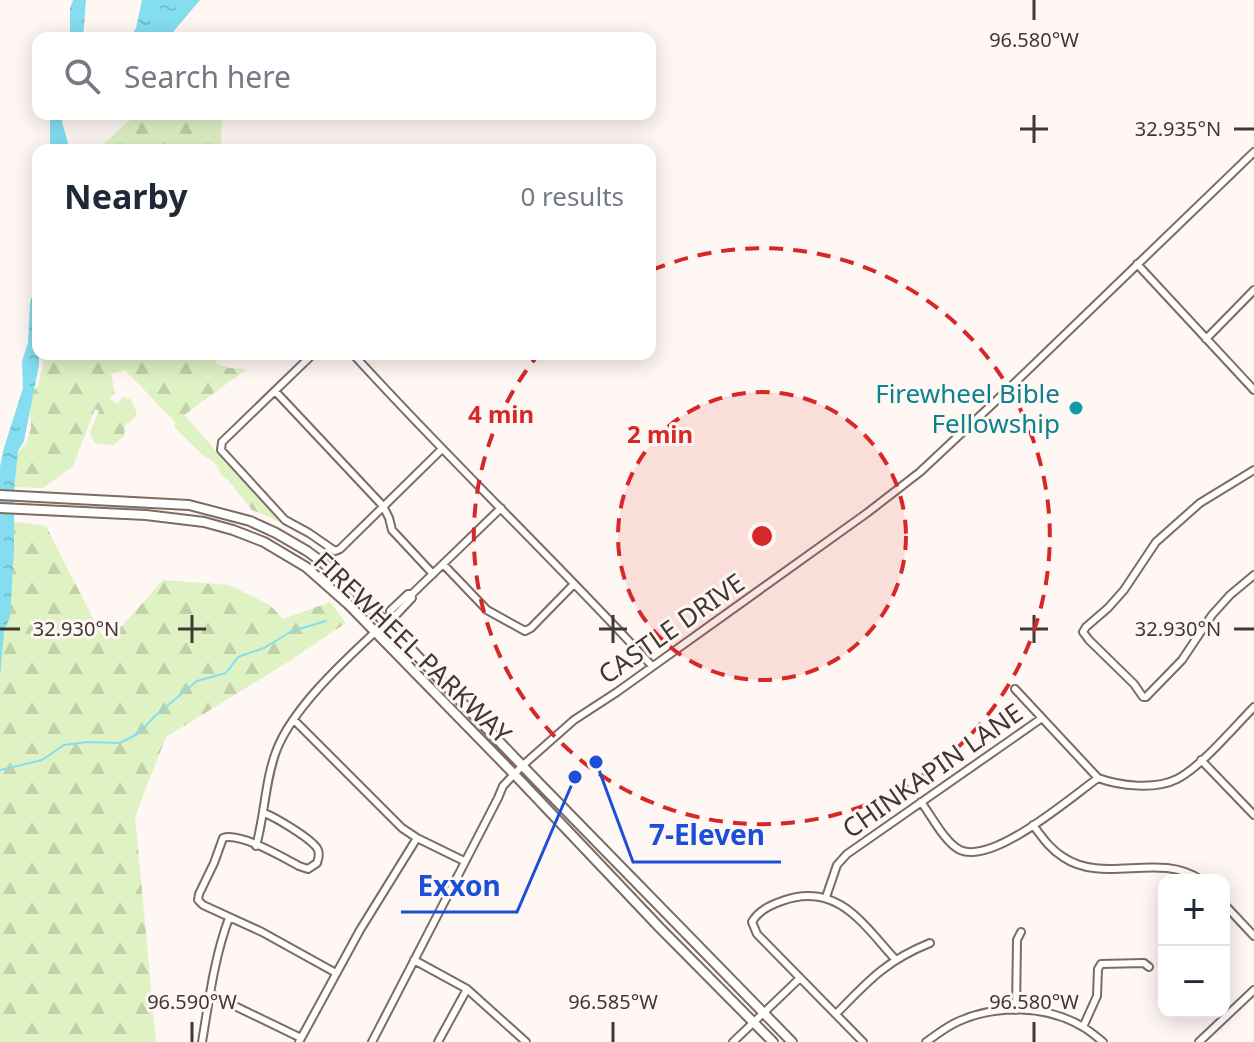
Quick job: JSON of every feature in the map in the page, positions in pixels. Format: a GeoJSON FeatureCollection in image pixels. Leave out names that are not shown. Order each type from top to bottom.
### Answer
{"type":"FeatureCollection","features":[{"type":"Feature","properties":{"kind":"main road","name":"FIREWHEEL PARKWAY"},"geometry":{"type":"LineString","coordinates":[[0,495],[189,505],[250,521],[285,538],[322,562],[387,618],[422,661],[522,766],[792,1042]]}},
{"type":"Feature","properties":{"kind":"main road","name":"FIREWHEEL PARKWAY"},"geometry":{"type":"LineString","coordinates":[[0,508],[180,518],[248,536],[306,567],[335,591],[773,1042]]}},
{"type":"Feature","properties":{"kind":"main road"},"geometry":{"type":"LineString","coordinates":[[375,632],[385,631],[422,661]]}},
{"type":"Feature","properties":{"kind":"main road"},"geometry":{"type":"LineString","coordinates":[[660,928],[670,918]]}},
{"type":"Feature","properties":{"kind":"street","name":"CASTLE DRIVE"},"geometry":{"type":"LineString","coordinates":[[372,1042],[503,786],[514,774],[574,720],[867,513],[920,472],[1254,152]]}},
{"type":"Feature","properties":{"kind":"street"},"geometry":{"type":"LineString","coordinates":[[1137,264],[1254,390]]}},
{"type":"Feature","properties":{"kind":"street"},"geometry":{"type":"LineString","coordinates":[[1206,339],[1254,290]]}},
{"type":"Feature","properties":{"kind":"street"},"geometry":{"type":"LineString","coordinates":[[307,360],[222,442],[221,450],[285,520],[335,551],[340,549],[442,449]]}},
{"type":"Feature","properties":{"kind":"street"},"geometry":{"type":"LineString","coordinates":[[359,360],[652,666]]}},
{"type":"Feature","properties":{"kind":"street"},"geometry":{"type":"LineString","coordinates":[[275,391],[383,506],[392,530],[433,574]]}},
{"type":"Feature","properties":{"kind":"street"},"geometry":{"type":"LineString","coordinates":[[1254,470],[1200,503],[1156,542],[1124,590],[1083,632],[1146,697],[1182,660],[1212,615],[1254,575]]}},
{"type":"Feature","properties":{"kind":"street"},"geometry":{"type":"LineString","coordinates":[[387,618],[390,611],[408,594],[413,595],[501,508]]}},
{"type":"Feature","properties":{"kind":"street"},"geometry":{"type":"LineString","coordinates":[[443,564],[487,610],[525,631],[574,584]]}},
{"type":"Feature","properties":{"kind":"street"},"geometry":{"type":"LineString","coordinates":[[256,846],[274,759],[281,741],[304,705],[375,632]]}},
{"type":"Feature","properties":{"kind":"street"},"geometry":{"type":"LineString","coordinates":[[1015,689],[1098,778],[1124,785],[1160,784],[1178,779],[1254,707]]}},
{"type":"Feature","properties":{"kind":"street","name":"CHINKAPIN LANE"},"geometry":{"type":"LineString","coordinates":[[826,897],[842,858],[1042,718]]}},
{"type":"Feature","properties":{"kind":"street"},"geometry":{"type":"LineString","coordinates":[[294,720],[390,817],[417,838],[464,861]]}},
{"type":"Feature","properties":{"kind":"street"},"geometry":{"type":"LineString","coordinates":[[1201,760],[1254,815]]}},
{"type":"Feature","properties":{"kind":"street"},"geometry":{"type":"LineString","coordinates":[[921,802],[950,843],[963,851],[973,852],[993,848],[1020,834],[1098,778]]}},
{"type":"Feature","properties":{"kind":"street"},"geometry":{"type":"LineString","coordinates":[[264,813],[314,845],[319,855],[317,863],[308,869],[227,836],[223,838],[198,900],[336,973]]}},
{"type":"Feature","properties":{"kind":"street"},"geometry":{"type":"LineString","coordinates":[[1033,825],[1052,849],[1076,864],[1097,868],[1168,867],[1192,874]]}},
{"type":"Feature","properties":{"kind":"street"},"geometry":{"type":"LineString","coordinates":[[210,994],[300,1040],[336,973],[417,838]]}},
{"type":"Feature","properties":{"kind":"street"},"geometry":{"type":"LineString","coordinates":[[863,1042],[757,934],[752,922],[762,910],[788,898],[826,897],[855,915],[895,959]]}},
{"type":"Feature","properties":{"kind":"street"},"geometry":{"type":"LineString","coordinates":[[1230,910],[1254,936]]}},
{"type":"Feature","properties":{"kind":"street"},"geometry":{"type":"LineString","coordinates":[[202,1042],[222,937],[229,918]]}},
{"type":"Feature","properties":{"kind":"street"},"geometry":{"type":"LineString","coordinates":[[1016,1010],[1017,940],[1021,932]]}},
{"type":"Feature","properties":{"kind":"street"},"geometry":{"type":"LineString","coordinates":[[836,1014],[895,959],[930,943]]}},
{"type":"Feature","properties":{"kind":"street"},"geometry":{"type":"LineString","coordinates":[[414,960],[467,989],[526,1042]]}},
{"type":"Feature","properties":{"kind":"street"},"geometry":{"type":"LineString","coordinates":[[1083,1027],[1097,996],[1101,964],[1144,963],[1149,967]]}},
{"type":"Feature","properties":{"kind":"street"},"geometry":{"type":"LineString","coordinates":[[733,1042],[800,978]]}},
{"type":"Feature","properties":{"kind":"street"},"geometry":{"type":"LineString","coordinates":[[438,1042],[467,989]]}},
{"type":"Feature","properties":{"kind":"street"},"geometry":{"type":"LineString","coordinates":[[1199,1042],[1254,990]]}},
{"type":"Feature","properties":{"kind":"street"},"geometry":{"type":"LineString","coordinates":[[926,1042],[975,1015],[1016,1010],[1047,1013],[1083,1027],[1103,1042]]}},
{"type":"Feature","properties":{"kind":"green space"},"geometry":{"type":"Polygon","coordinates":[[[130,120],[222,120],[221,144],[103,144],[130,120]]]}},
{"type":"Feature","properties":{"kind":"green space"},"geometry":{"type":"Polygon","coordinates":[[[42,360],[216,360],[215,363],[229,368],[247,369],[184,415],[280,522],[252,510],[222,476],[215,463],[174,427],[175,422],[125,370],[111,374],[115,393],[109,399],[118,404],[122,397],[130,399],[136,410],[136,416],[125,426],[124,436],[113,445],[94,443],[90,432],[99,411],[95,409],[73,466],[43,488],[15,487],[17,454],[26,444],[31,428],[32,393],[38,385],[42,360]]]}},
{"type":"Feature","properties":{"kind":"green space"},"geometry":{"type":"Polygon","coordinates":[[[9,521],[46,526],[101,634],[122,626],[163,580],[229,585],[270,605],[283,619],[330,602],[346,623],[166,737],[135,816],[156,1042],[0,1042],[0,631],[9,521]]]}},
{"type":"Feature","properties":{"kind":"water"},"geometry":{"type":"Polygon","coordinates":[[[73,0],[86,0],[83,32],[70,32],[73,0]]]}},
{"type":"Feature","properties":{"kind":"water"},"geometry":{"type":"Polygon","coordinates":[[[142,0],[200,0],[173,32],[133,32],[142,0]]]}},
{"type":"Feature","properties":{"kind":"water"},"geometry":{"type":"Polygon","coordinates":[[[50,120],[62,120],[68,144],[50,144],[50,120]]]}},
{"type":"Feature","properties":{"kind":"water"},"geometry":{"type":"Polygon","coordinates":[[[32,296],[32,360],[39,360],[39,365],[24,441],[18,451],[10,617],[4,631],[0,677],[0,467],[23,388],[22,361],[28,343],[32,296]]]}},
{"type":"Feature","properties":{"kind":"waterway"},"geometry":{"type":"LineString","coordinates":[[0,770],[42,760],[64,745],[120,743],[139,733],[197,681],[226,673],[238,657],[264,648],[292,631],[326,621]]}},
{"type":"Feature","properties":{"kind":"place","name":"Firewheel Bible Fellowship"},"geometry":{"type":"Point","coordinates":[1076,408]}},
{"type":"Feature","properties":{"kind":"place","name":"7-Eleven"},"geometry":{"type":"Point","coordinates":[596,762]}},
{"type":"Feature","properties":{"kind":"place","name":"Exxon"},"geometry":{"type":"Point","coordinates":[575,777]}}]}
